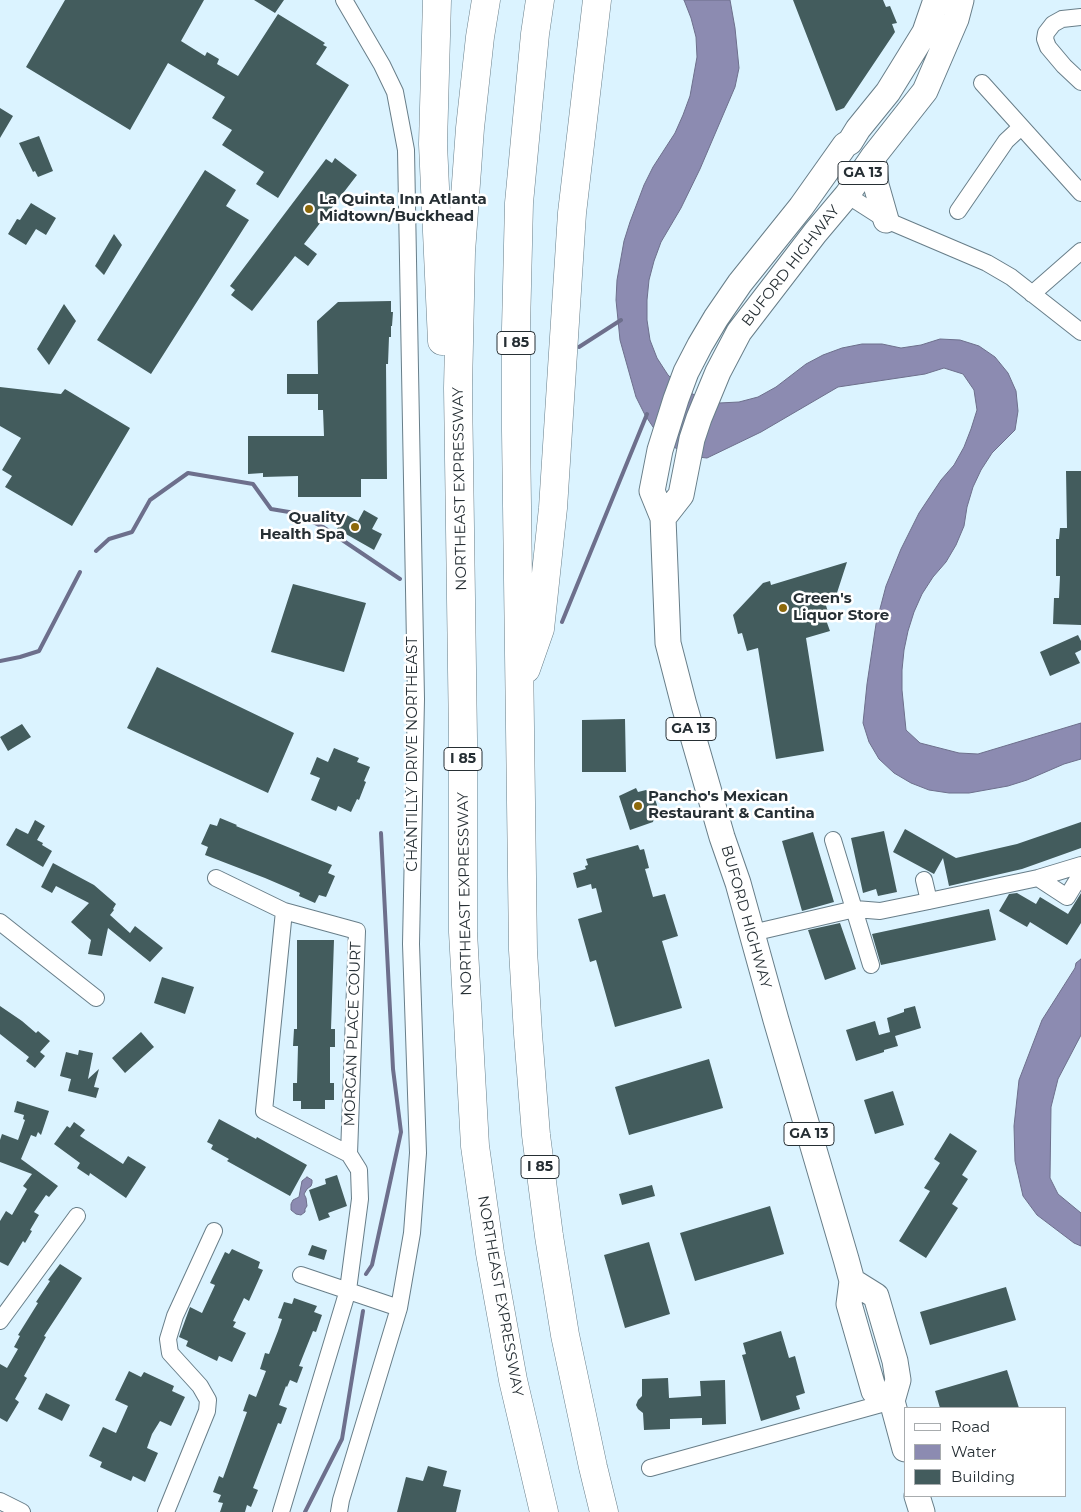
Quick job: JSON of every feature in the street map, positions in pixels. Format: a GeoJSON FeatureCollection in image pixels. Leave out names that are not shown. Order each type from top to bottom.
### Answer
{"type":"FeatureCollection","features":[{"type":"Feature","properties":{"kind":"highway"},"geometry":{"type":"LineString","coordinates":[[437,0],[433,144],[441,329],[458,442]]}},
{"type":"Feature","properties":{"kind":"highway","name":"NORTHEAST EXPRESSWAY"},"geometry":{"type":"LineString","coordinates":[[486,0],[470,128],[461,252],[458,442],[463,739],[463,932],[475,1146],[490,1253],[513,1380],[544,1512]]}},
{"type":"Feature","properties":{"kind":"highway","name":"I 85"},"geometry":{"type":"LineString","coordinates":[[540,0],[519,203],[516,431],[524,950],[536,1135],[549,1236],[565,1334],[604,1512]]}},
{"type":"Feature","properties":{"kind":"highway"},"geometry":{"type":"LineString","coordinates":[[520,687],[540,629],[553,508],[572,213],[597,0]]}},
{"type":"Feature","properties":{"kind":"main road"},"geometry":{"type":"LineString","coordinates":[[914,0],[920,10],[925,32]]}},
{"type":"Feature","properties":{"kind":"main road","name":"BUFORD HIGHWAY"},"geometry":{"type":"LineString","coordinates":[[904,1445],[892,1401],[898,1380],[895,1361],[876,1296],[852,1281],[738,882],[713,806],[668,644],[663,518],[652,491],[660,450],[676,400],[693,358],[716,318],[801,207],[845,145],[850,142],[888,92],[925,32],[936,0]]}},
{"type":"Feature","properties":{"kind":"main road","name":"BUFORD HIGHWAY"},"geometry":{"type":"LineString","coordinates":[[663,518],[681,495],[692,439],[699,418],[718,372],[739,332],[847,195],[873,157],[925,91],[956,19],[961,0]]}},
{"type":"Feature","properties":{"kind":"main road"},"geometry":{"type":"LineString","coordinates":[[801,207],[826,192],[847,195],[842,174],[844,164],[883,109],[888,92]]}},
{"type":"Feature","properties":{"kind":"main road"},"geometry":{"type":"LineString","coordinates":[[873,157],[876,185],[886,220]]}},
{"type":"Feature","properties":{"kind":"main road"},"geometry":{"type":"LineString","coordinates":[[918,1497],[922,1512]]}},
{"type":"Feature","properties":{"kind":"street","name":"CHANTILLY DRIVE NORTHEAST"},"geometry":{"type":"LineString","coordinates":[[339,1512],[399,1308],[412,1233],[418,1153],[411,944],[416,699],[406,150],[395,92],[382,65],[344,0]]}},
{"type":"Feature","properties":{"kind":"street"},"geometry":{"type":"LineString","coordinates":[[1081,17],[1062,19],[1053,24],[1046,33],[1045,39],[1048,46],[1064,66],[1081,82]]}},
{"type":"Feature","properties":{"kind":"street"},"geometry":{"type":"LineString","coordinates":[[982,83],[1081,193]]}},
{"type":"Feature","properties":{"kind":"street"},"geometry":{"type":"LineString","coordinates":[[958,211],[1006,142],[1021,127]]}},
{"type":"Feature","properties":{"kind":"street"},"geometry":{"type":"LineString","coordinates":[[847,195],[886,220],[987,263],[1010,277],[1081,332]]}},
{"type":"Feature","properties":{"kind":"street"},"geometry":{"type":"LineString","coordinates":[[1032,294],[1081,251]]}},
{"type":"Feature","properties":{"kind":"street"},"geometry":{"type":"LineString","coordinates":[[833,840],[871,965]]}},
{"type":"Feature","properties":{"kind":"street"},"geometry":{"type":"LineString","coordinates":[[752,933],[855,909],[880,911],[929,901],[1038,878],[1081,865]]}},
{"type":"Feature","properties":{"kind":"street"},"geometry":{"type":"LineString","coordinates":[[1038,878],[1068,897],[1081,874]]}},
{"type":"Feature","properties":{"kind":"street","name":"MORGAN PLACE COURT"},"geometry":{"type":"LineString","coordinates":[[216,878],[284,911],[357,931],[349,1154]]}},
{"type":"Feature","properties":{"kind":"street"},"geometry":{"type":"LineString","coordinates":[[924,880],[929,901]]}},
{"type":"Feature","properties":{"kind":"street","name":"MORGAN PLACE COURT"},"geometry":{"type":"LineString","coordinates":[[281,1512],[348,1290],[360,1199],[359,1170],[349,1154],[264,1111],[284,911]]}},
{"type":"Feature","properties":{"kind":"street"},"geometry":{"type":"LineString","coordinates":[[0,922],[96,998]]}},
{"type":"Feature","properties":{"kind":"street"},"geometry":{"type":"LineString","coordinates":[[0,1321],[76,1216]]}},
{"type":"Feature","properties":{"kind":"street"},"geometry":{"type":"LineString","coordinates":[[166,1512],[206,1411],[208,1400],[200,1386],[170,1353],[168,1339],[175,1316],[214,1231]]}},
{"type":"Feature","properties":{"kind":"street"},"geometry":{"type":"LineString","coordinates":[[301,1274],[399,1308]]}},
{"type":"Feature","properties":{"kind":"street"},"geometry":{"type":"LineString","coordinates":[[650,1468],[892,1401]]}},
{"type":"Feature","properties":{"kind":"water"},"geometry":{"type":"Polygon","coordinates":[[[684,0],[730,0],[739,68],[735,87],[700,169],[681,208],[661,242],[654,261],[649,280],[647,320],[650,340],[657,358],[668,375],[682,388],[700,398],[719,403],[739,402],[758,397],[776,387],[806,364],[823,355],[842,348],[862,344],[882,344],[901,348],[921,345],[940,339],[960,340],[979,346],[995,357],[1008,373],[1016,391],[1018,411],[1015,430],[992,453],[981,470],[973,487],[964,526],[956,545],[922,594],[914,612],[904,650],[902,670],[906,730],[920,743],[959,753],[978,754],[1081,723],[1081,759],[1008,786],[969,793],[929,790],[911,783],[894,773],[879,759],[869,742],[863,723],[876,624],[886,586],[901,549],[919,513],[941,480],[954,465],[964,447],[977,410],[974,390],[963,374],[944,368],[925,374],[838,387],[761,432],[707,458],[688,456],[671,445],[657,433],[645,415],[636,397],[620,340],[616,300],[617,280],[624,241],[644,185],[675,133],[690,96],[697,57],[696,37],[684,0]]]}},
{"type":"Feature","properties":{"kind":"water"},"geometry":{"type":"Polygon","coordinates":[[[1081,959],[1081,1035],[1058,1079],[1051,1107],[1050,1178],[1058,1194],[1081,1213],[1081,1246],[1074,1243],[1037,1215],[1023,1196],[1015,1161],[1014,1126],[1019,1080],[1042,1020],[1075,968],[1076,963],[1081,959]]]}},
{"type":"Feature","properties":{"kind":"water"},"geometry":{"type":"Polygon","coordinates":[[[307,1177],[312,1180],[312,1183],[304,1194],[307,1206],[305,1212],[301,1215],[296,1214],[291,1210],[291,1204],[293,1200],[299,1197],[302,1181],[307,1177]]]}},
{"type":"Feature","properties":{"kind":"building"},"geometry":{"type":"Polygon","coordinates":[[[65,0],[204,0],[181,41],[205,56],[207,52],[219,59],[217,64],[238,76],[278,14],[325,43],[323,45],[327,47],[316,64],[349,85],[278,198],[256,184],[264,172],[222,145],[232,130],[212,118],[225,97],[168,63],[130,130],[26,67],[65,0]]]}},
{"type":"Feature","properties":{"kind":"building"},"geometry":{"type":"Polygon","coordinates":[[[254,0],[284,0],[275,13],[254,0]]]}},
{"type":"Feature","properties":{"kind":"building"},"geometry":{"type":"Polygon","coordinates":[[[793,0],[883,0],[886,7],[890,6],[897,23],[892,24],[895,32],[844,108],[836,111],[793,0]]]}},
{"type":"Feature","properties":{"kind":"building"},"geometry":{"type":"Polygon","coordinates":[[[0,108],[13,116],[0,138],[0,108]]]}},
{"type":"Feature","properties":{"kind":"building"},"geometry":{"type":"Polygon","coordinates":[[[39,136],[53,171],[38,177],[35,171],[33,172],[19,143],[39,136]]]}},
{"type":"Feature","properties":{"kind":"building","name":"La Quinta Inn Atlanta Midtown/Buckhead"},"geometry":{"type":"Polygon","coordinates":[[[335,158],[357,175],[304,244],[317,254],[308,266],[295,256],[252,311],[231,295],[235,290],[230,286],[326,159],[332,163],[335,158]]]}},
{"type":"Feature","properties":{"kind":"building"},"geometry":{"type":"Polygon","coordinates":[[[205,170],[236,190],[226,206],[249,220],[151,374],[97,340],[205,170]]]}},
{"type":"Feature","properties":{"kind":"building"},"geometry":{"type":"Polygon","coordinates":[[[31,203],[56,218],[46,235],[36,229],[26,245],[8,234],[17,219],[20,220],[31,203]]]}},
{"type":"Feature","properties":{"kind":"building"},"geometry":{"type":"Polygon","coordinates":[[[114,234],[122,245],[104,275],[95,266],[114,234]]]}},
{"type":"Feature","properties":{"kind":"building"},"geometry":{"type":"Polygon","coordinates":[[[391,301],[391,312],[393,312],[392,326],[391,337],[389,337],[388,364],[386,364],[387,479],[361,479],[361,497],[298,497],[298,476],[263,477],[263,473],[248,474],[248,436],[324,436],[323,410],[318,410],[318,394],[287,394],[287,374],[318,374],[317,321],[338,302],[391,301]]]}},
{"type":"Feature","properties":{"kind":"building"},"geometry":{"type":"Polygon","coordinates":[[[64,304],[76,321],[49,365],[37,349],[64,304]]]}},
{"type":"Feature","properties":{"kind":"building"},"geometry":{"type":"Polygon","coordinates":[[[0,387],[61,394],[65,389],[130,428],[72,526],[5,487],[12,476],[2,470],[21,438],[0,426],[0,387]]]}},
{"type":"Feature","properties":{"kind":"building"},"geometry":{"type":"Polygon","coordinates":[[[1066,471],[1081,471],[1081,625],[1053,624],[1054,598],[1059,598],[1060,576],[1056,576],[1056,539],[1059,539],[1060,528],[1067,528],[1066,471]]]}},
{"type":"Feature","properties":{"kind":"building"},"geometry":{"type":"Polygon","coordinates":[[[364,510],[378,518],[372,529],[382,534],[374,550],[337,529],[345,514],[358,521],[364,510]]]}},
{"type":"Feature","properties":{"kind":"building"},"geometry":{"type":"Polygon","coordinates":[[[847,562],[835,599],[825,602],[830,619],[826,620],[830,631],[806,638],[824,751],[776,759],[758,648],[747,651],[742,633],[738,634],[733,615],[763,583],[770,581],[771,585],[847,562]]]}},
{"type":"Feature","properties":{"kind":"building"},"geometry":{"type":"Polygon","coordinates":[[[293,584],[366,603],[344,672],[271,652],[293,584]]]}},
{"type":"Feature","properties":{"kind":"building"},"geometry":{"type":"Polygon","coordinates":[[[1078,635],[1081,641],[1081,650],[1075,653],[1080,663],[1050,676],[1040,652],[1078,635]]]}},
{"type":"Feature","properties":{"kind":"building"},"geometry":{"type":"Polygon","coordinates":[[[157,667],[294,733],[268,793],[127,728],[157,667]]]}},
{"type":"Feature","properties":{"kind":"building"},"geometry":{"type":"Polygon","coordinates":[[[625,719],[626,772],[582,772],[582,720],[625,719]]]}},
{"type":"Feature","properties":{"kind":"building"},"geometry":{"type":"Polygon","coordinates":[[[22,724],[31,737],[8,751],[0,737],[22,724]]]}},
{"type":"Feature","properties":{"kind":"building"},"geometry":{"type":"Polygon","coordinates":[[[334,748],[359,758],[357,762],[370,767],[359,800],[357,799],[351,812],[338,806],[336,811],[311,800],[320,778],[310,774],[317,757],[328,762],[334,748]]]}},
{"type":"Feature","properties":{"kind":"building"},"geometry":{"type":"Polygon","coordinates":[[[636,788],[638,792],[646,790],[654,796],[657,805],[653,822],[630,830],[619,796],[636,788]]]}},
{"type":"Feature","properties":{"kind":"building"},"geometry":{"type":"Polygon","coordinates":[[[220,818],[332,865],[328,873],[335,876],[326,897],[319,895],[315,903],[299,896],[300,893],[205,855],[208,847],[201,844],[210,824],[217,826],[220,818]]]}},
{"type":"Feature","properties":{"kind":"building"},"geometry":{"type":"Polygon","coordinates":[[[35,820],[45,826],[37,840],[52,851],[43,867],[6,845],[16,828],[28,834],[35,820]]]}},
{"type":"Feature","properties":{"kind":"building"},"geometry":{"type":"Polygon","coordinates":[[[1081,822],[1081,848],[1022,869],[949,886],[943,858],[934,874],[893,852],[905,829],[956,858],[1017,844],[1081,822]]]}},
{"type":"Feature","properties":{"kind":"building"},"geometry":{"type":"Polygon","coordinates":[[[884,831],[897,892],[878,896],[876,889],[863,893],[851,838],[884,831]]]}},
{"type":"Feature","properties":{"kind":"building"},"geometry":{"type":"Polygon","coordinates":[[[813,832],[834,902],[802,911],[782,841],[813,832]]]}},
{"type":"Feature","properties":{"kind":"building"},"geometry":{"type":"Polygon","coordinates":[[[638,845],[640,850],[644,849],[649,868],[645,869],[653,897],[665,894],[678,936],[662,941],[682,1008],[615,1027],[596,960],[590,962],[578,919],[602,912],[596,888],[592,889],[591,884],[577,888],[573,873],[586,869],[585,866],[588,865],[586,859],[638,845]]]}},
{"type":"Feature","properties":{"kind":"building"},"geometry":{"type":"Polygon","coordinates":[[[53,863],[94,885],[116,904],[110,915],[130,933],[135,926],[163,948],[150,962],[108,928],[102,956],[88,954],[91,940],[71,922],[89,903],[56,886],[52,893],[41,887],[53,863]]]}},
{"type":"Feature","properties":{"kind":"building"},"geometry":{"type":"Polygon","coordinates":[[[1017,893],[1036,904],[1040,897],[1068,914],[1081,893],[1081,923],[1067,945],[1030,922],[1027,927],[999,911],[1009,894],[1017,893]]]}},
{"type":"Feature","properties":{"kind":"building"},"geometry":{"type":"Polygon","coordinates":[[[989,909],[996,940],[881,965],[872,934],[989,909]]]}},
{"type":"Feature","properties":{"kind":"building"},"geometry":{"type":"Polygon","coordinates":[[[840,923],[856,969],[825,980],[808,930],[840,923]]]}},
{"type":"Feature","properties":{"kind":"building"},"geometry":{"type":"Polygon","coordinates":[[[297,940],[334,940],[331,1029],[335,1029],[335,1047],[330,1047],[330,1083],[334,1083],[334,1100],[325,1100],[325,1109],[301,1109],[301,1101],[293,1101],[293,1083],[297,1083],[298,1046],[293,1046],[294,1029],[297,1029],[297,940]]]}},
{"type":"Feature","properties":{"kind":"building"},"geometry":{"type":"Polygon","coordinates":[[[162,977],[194,987],[185,1014],[154,1003],[162,977]]]}},
{"type":"Feature","properties":{"kind":"building"},"geometry":{"type":"Polygon","coordinates":[[[0,1006],[50,1041],[40,1052],[45,1056],[35,1068],[26,1061],[29,1057],[0,1034],[0,1006]]]}},
{"type":"Feature","properties":{"kind":"building"},"geometry":{"type":"Polygon","coordinates":[[[915,1006],[921,1028],[895,1036],[898,1046],[856,1061],[846,1030],[875,1021],[879,1035],[890,1032],[887,1018],[904,1012],[904,1009],[915,1006]]]}},
{"type":"Feature","properties":{"kind":"building"},"geometry":{"type":"Polygon","coordinates":[[[141,1032],[154,1047],[125,1073],[112,1058],[141,1032]]]}},
{"type":"Feature","properties":{"kind":"building"},"geometry":{"type":"Polygon","coordinates":[[[79,1050],[93,1053],[88,1079],[99,1069],[94,1087],[99,1088],[96,1098],[68,1091],[71,1079],[60,1076],[66,1052],[78,1055],[79,1050]]]}},
{"type":"Feature","properties":{"kind":"building"},"geometry":{"type":"Polygon","coordinates":[[[709,1059],[723,1108],[629,1135],[615,1087],[709,1059]]]}},
{"type":"Feature","properties":{"kind":"building"},"geometry":{"type":"Polygon","coordinates":[[[893,1091],[904,1125],[875,1134],[864,1100],[893,1091]]]}},
{"type":"Feature","properties":{"kind":"building"},"geometry":{"type":"Polygon","coordinates":[[[17,1101],[49,1111],[41,1135],[38,1132],[36,1137],[31,1135],[21,1159],[58,1186],[49,1197],[46,1195],[34,1212],[39,1215],[30,1230],[32,1231],[25,1243],[23,1241],[8,1266],[0,1262],[0,1221],[6,1211],[12,1215],[27,1189],[23,1186],[32,1174],[0,1162],[0,1140],[2,1134],[18,1140],[25,1120],[23,1119],[24,1115],[14,1112],[17,1101]]]}},
{"type":"Feature","properties":{"kind":"building"},"geometry":{"type":"Polygon","coordinates":[[[219,1119],[256,1139],[257,1137],[307,1165],[290,1196],[227,1161],[229,1159],[211,1149],[213,1145],[207,1142],[219,1119]]]}},
{"type":"Feature","properties":{"kind":"building"},"geometry":{"type":"Polygon","coordinates":[[[74,1122],[85,1130],[80,1136],[123,1164],[128,1156],[146,1167],[126,1198],[90,1173],[89,1176],[77,1168],[80,1163],[54,1144],[67,1126],[70,1128],[74,1122]]]}},
{"type":"Feature","properties":{"kind":"building"},"geometry":{"type":"Polygon","coordinates":[[[950,1133],[977,1151],[962,1175],[968,1179],[952,1204],[958,1208],[926,1258],[899,1241],[930,1191],[924,1188],[940,1163],[934,1159],[950,1133]]]}},
{"type":"Feature","properties":{"kind":"building"},"geometry":{"type":"Polygon","coordinates":[[[337,1175],[347,1206],[328,1213],[330,1217],[319,1221],[309,1190],[326,1184],[325,1179],[337,1175]]]}},
{"type":"Feature","properties":{"kind":"building"},"geometry":{"type":"Polygon","coordinates":[[[652,1185],[655,1196],[622,1205],[619,1194],[652,1185]]]}},
{"type":"Feature","properties":{"kind":"building"},"geometry":{"type":"Polygon","coordinates":[[[770,1206],[784,1254],[695,1281],[680,1233],[770,1206]]]}},
{"type":"Feature","properties":{"kind":"building"},"geometry":{"type":"Polygon","coordinates":[[[649,1242],[670,1314],[625,1328],[604,1255],[649,1242]]]}},
{"type":"Feature","properties":{"kind":"building"},"geometry":{"type":"Polygon","coordinates":[[[312,1245],[327,1250],[324,1260],[308,1255],[312,1245]]]}},
{"type":"Feature","properties":{"kind":"building"},"geometry":{"type":"Polygon","coordinates":[[[232,1249],[260,1262],[258,1268],[263,1270],[249,1301],[244,1298],[233,1321],[236,1322],[233,1327],[246,1333],[232,1362],[219,1356],[217,1361],[186,1346],[188,1341],[179,1337],[190,1307],[202,1313],[215,1285],[210,1283],[225,1252],[229,1254],[232,1249]]]}},
{"type":"Feature","properties":{"kind":"building"},"geometry":{"type":"Polygon","coordinates":[[[60,1264],[82,1278],[44,1336],[46,1337],[24,1376],[27,1378],[15,1399],[19,1402],[7,1422],[0,1418],[0,1364],[7,1368],[18,1349],[14,1347],[20,1336],[18,1335],[50,1281],[48,1280],[60,1264]]]}},
{"type":"Feature","properties":{"kind":"building"},"geometry":{"type":"Polygon","coordinates":[[[1006,1287],[1016,1320],[930,1345],[920,1312],[1006,1287]]]}},
{"type":"Feature","properties":{"kind":"building"},"geometry":{"type":"Polygon","coordinates":[[[294,1298],[317,1306],[314,1312],[322,1315],[316,1332],[313,1331],[299,1366],[303,1367],[297,1383],[290,1380],[286,1386],[279,1405],[287,1408],[281,1424],[278,1423],[253,1488],[258,1490],[251,1507],[247,1505],[245,1512],[220,1512],[223,1503],[218,1502],[221,1495],[213,1492],[219,1476],[223,1478],[247,1412],[243,1411],[249,1394],[256,1397],[266,1371],[260,1369],[265,1353],[269,1354],[278,1331],[282,1319],[278,1318],[284,1302],[292,1304],[294,1298]]]}},
{"type":"Feature","properties":{"kind":"building"},"geometry":{"type":"Polygon","coordinates":[[[781,1331],[789,1358],[795,1356],[805,1393],[796,1396],[800,1409],[761,1421],[742,1355],[746,1354],[743,1343],[781,1331]]]}},
{"type":"Feature","properties":{"kind":"building"},"geometry":{"type":"Polygon","coordinates":[[[1007,1370],[1019,1407],[940,1407],[935,1391],[1007,1370]]]}},
{"type":"Feature","properties":{"kind":"building"},"geometry":{"type":"Polygon","coordinates":[[[129,1371],[141,1377],[144,1372],[174,1386],[172,1391],[185,1397],[171,1426],[160,1421],[152,1434],[147,1448],[158,1453],[145,1482],[133,1476],[131,1481],[100,1467],[102,1462],[89,1456],[103,1427],[116,1433],[128,1406],[115,1400],[129,1371]]]}},
{"type":"Feature","properties":{"kind":"building"},"geometry":{"type":"Polygon","coordinates":[[[668,1378],[669,1398],[701,1396],[700,1381],[725,1380],[726,1424],[702,1425],[702,1418],[670,1419],[670,1429],[644,1430],[643,1413],[636,1405],[642,1396],[642,1379],[668,1378]]]}},
{"type":"Feature","properties":{"kind":"building"},"geometry":{"type":"Polygon","coordinates":[[[46,1393],[70,1405],[62,1421],[38,1409],[46,1393]]]}},
{"type":"Feature","properties":{"kind":"building"},"geometry":{"type":"Polygon","coordinates":[[[428,1466],[447,1471],[443,1486],[461,1490],[456,1512],[397,1512],[406,1477],[423,1481],[428,1466]]]}},
{"type":"Feature","properties":{"kind":"waterway"},"geometry":{"type":"LineString","coordinates":[[579,347],[621,320]]}},
{"type":"Feature","properties":{"kind":"waterway"},"geometry":{"type":"LineString","coordinates":[[562,622],[647,414]]}},
{"type":"Feature","properties":{"kind":"waterway"},"geometry":{"type":"LineString","coordinates":[[96,551],[109,539],[132,532],[150,500],[188,473],[253,484],[271,509],[295,513],[323,527],[400,579]]}},
{"type":"Feature","properties":{"kind":"waterway"},"geometry":{"type":"LineString","coordinates":[[0,661],[39,651],[80,572]]}},
{"type":"Feature","properties":{"kind":"waterway"},"geometry":{"type":"LineString","coordinates":[[366,1274],[372,1265],[401,1132],[393,1069],[381,833]]}},
{"type":"Feature","properties":{"kind":"waterway"},"geometry":{"type":"LineString","coordinates":[[305,1512],[342,1439],[363,1311]]}},
{"type":"Feature","properties":{"kind":"place","name":"La Quinta Inn Atlanta Midtown/Buckhead"},"geometry":{"type":"Point","coordinates":[309,209]}},
{"type":"Feature","properties":{"kind":"place","name":"Quality Health Spa"},"geometry":{"type":"Point","coordinates":[355,527]}},
{"type":"Feature","properties":{"kind":"place","name":"Green's Liquor Store"},"geometry":{"type":"Point","coordinates":[783,608]}},
{"type":"Feature","properties":{"kind":"place","name":"Pancho's Mexican Restaurant & Cantina"},"geometry":{"type":"Point","coordinates":[638,806]}}]}
